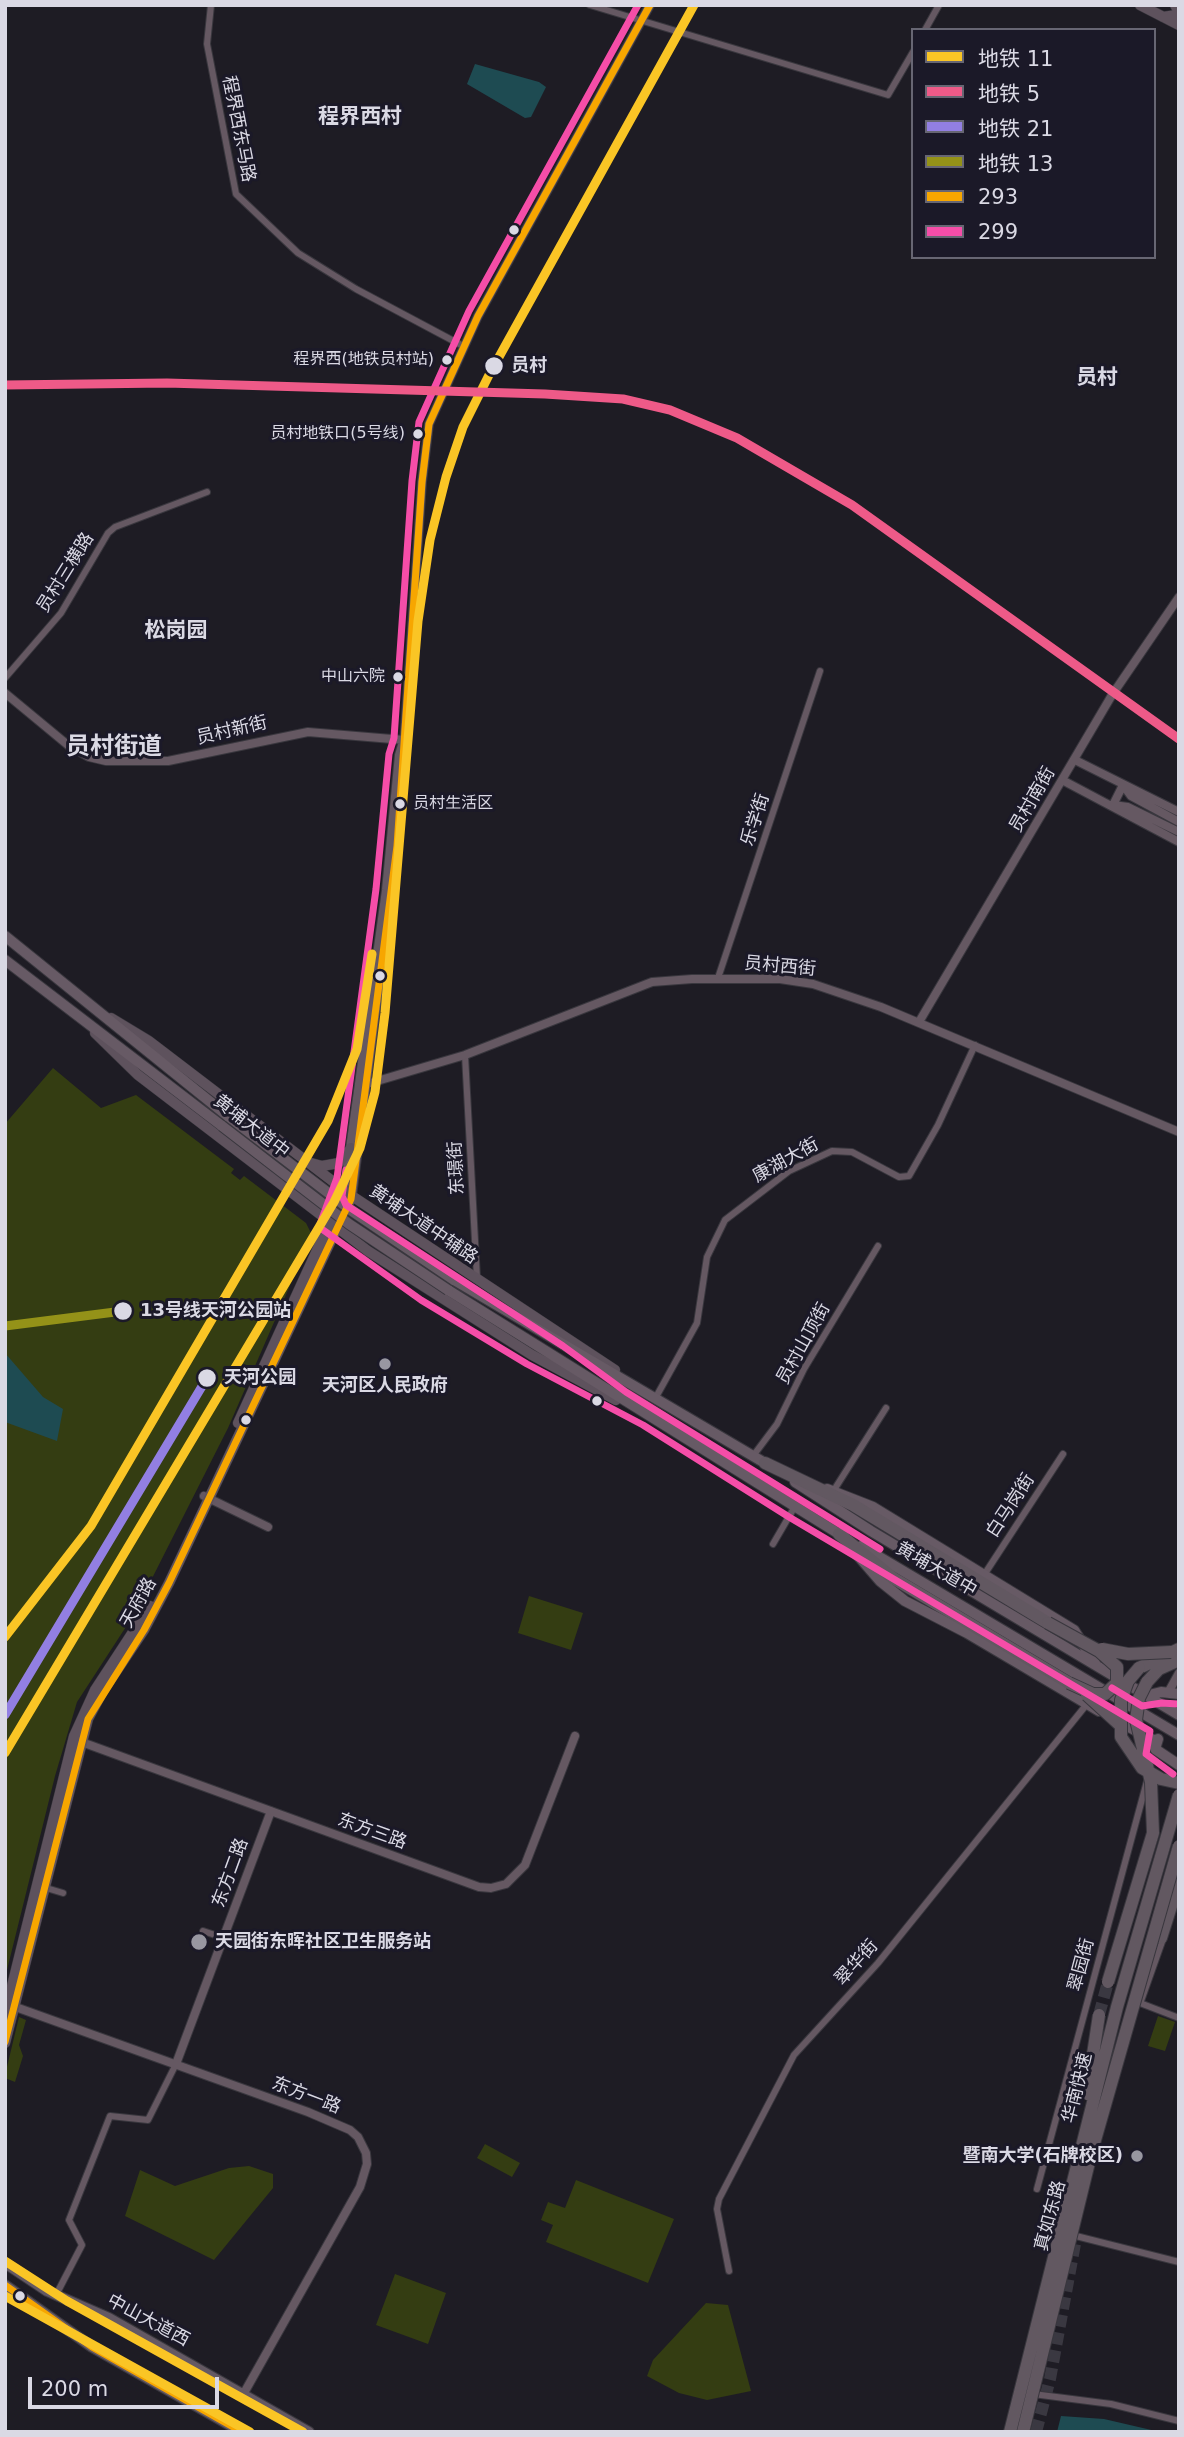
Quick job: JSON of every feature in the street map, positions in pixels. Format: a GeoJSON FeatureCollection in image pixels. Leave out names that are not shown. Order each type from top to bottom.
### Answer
{"type":"FeatureCollection","features":[{"type":"Feature","properties":{"kind":"highway"},"geometry":{"type":"LineString","coordinates":[[765,1463],[864,1512],[1048,1623],[1105,1654],[1117,1667],[1117,1683],[1105,1694],[1093,1694],[1069,1683],[887,1573],[839,1534]]}},
{"type":"Feature","properties":{"kind":"highway"},"geometry":{"type":"LineString","coordinates":[[1048,1623],[1115,1652],[1176,1654]]}},
{"type":"Feature","properties":{"kind":"highway"},"geometry":{"type":"LineString","coordinates":[[1108,1982],[1153,1833],[1153,1798],[1137,1729],[1139,1698],[1154,1674],[1176,1654]]}},
{"type":"Feature","properties":{"kind":"highway"},"geometry":{"type":"LineString","coordinates":[[1176,1654],[1142,1666],[1128,1681],[1119,1705],[1119,1724],[1124,1744],[1138,1764],[1157,1777],[1179,1783]]}},
{"type":"Feature","properties":{"kind":"highway"},"geometry":{"type":"LineString","coordinates":[[1069,1683],[1115,1719],[1144,1763]]}},
{"type":"Feature","properties":{"kind":"highway","name":"华南快速"},"geometry":{"type":"LineString","coordinates":[[1010,2432],[1116,2007],[1179,1795]]}},
{"type":"Feature","properties":{"kind":"highway","name":"华南快速"},"geometry":{"type":"LineString","coordinates":[[1023,2432],[1091,2154],[1179,1846]]}},
{"type":"Feature","properties":{"kind":"highway"},"geometry":{"type":"LineString","coordinates":[[1125,2042],[1179,1881]]}},
{"type":"Feature","properties":{"kind":"highway"},"geometry":{"type":"LineString","coordinates":[[1060,2235],[1065,2195],[1090,2081],[1098,2015]]}},
{"type":"Feature","properties":{"kind":"highway","name":"中山大道西"},"geometry":{"type":"LineString","coordinates":[[5,2263],[56,2295],[109,2318],[309,2432]]}},
{"type":"Feature","properties":{"kind":"highway"},"geometry":{"type":"LineString","coordinates":[[5,2285],[92,2347],[242,2432]]}},
{"type":"Feature","properties":{"kind":"main road"},"geometry":{"type":"LineString","coordinates":[[1140,5],[1179,25]]}},
{"type":"Feature","properties":{"kind":"main road"},"geometry":{"type":"LineString","coordinates":[[1163,17],[1176,15],[1179,12],[1177,5]]}},
{"type":"Feature","properties":{"kind":"main road","name":"黄埔大道中"},"geometry":{"type":"LineString","coordinates":[[5,936],[225,1122]]}},
{"type":"Feature","properties":{"kind":"main road","name":"黄埔大道中"},"geometry":{"type":"LineString","coordinates":[[5,960],[87,1025],[352,1211],[451,1285],[648,1416],[794,1508],[1179,1735]]}},
{"type":"Feature","properties":{"kind":"main road","name":"黄埔大道中辅路"},"geometry":{"type":"LineString","coordinates":[[99,1013],[139,1034],[403,1232],[569,1337],[632,1383]]}},
{"type":"Feature","properties":{"kind":"main road"},"geometry":{"type":"LineString","coordinates":[[87,1025],[138,1075],[333,1227],[532,1355],[648,1416]]}},
{"type":"Feature","properties":{"kind":"main road"},"geometry":{"type":"LineString","coordinates":[[307,1162],[335,1164],[344,1158],[351,1148]]}},
{"type":"Feature","properties":{"kind":"main road"},"geometry":{"type":"LineString","coordinates":[[268,1177],[282,1178],[290,1173],[294,1164],[290,1149]]}},
{"type":"Feature","properties":{"kind":"main road","name":"天府路"},"geometry":{"type":"LineString","coordinates":[[5,2043],[9,2008],[77,1740],[95,1690],[151,1604],[206,1497],[348,1193]]}},
{"type":"Feature","properties":{"kind":"main road"},"geometry":{"type":"LineString","coordinates":[[383,1261],[377,1247],[381,1236],[391,1231],[403,1232]]}},
{"type":"Feature","properties":{"kind":"main road","name":"黄埔大道中"},"geometry":{"type":"LineString","coordinates":[[451,1285],[656,1397],[871,1531],[1179,1715]]}},
{"type":"Feature","properties":{"kind":"main road"},"geometry":{"type":"LineString","coordinates":[[815,1486],[863,1501],[1074,1630],[1098,1667]]}},
{"type":"Feature","properties":{"kind":"main road"},"geometry":{"type":"LineString","coordinates":[[839,1534],[887,1588],[925,1613],[967,1633],[1156,1745],[1179,1765]]}},
{"type":"Feature","properties":{"kind":"main road"},"geometry":{"type":"LineString","coordinates":[[1145,1696],[1174,1693]]}},
{"type":"Feature","properties":{"kind":"main road"},"geometry":{"type":"LineString","coordinates":[[1156,1745],[1163,1726]]}},
{"type":"Feature","properties":{"kind":"main road","name":"天府路"},"geometry":{"type":"LineString","coordinates":[[9,2008],[43,1887],[77,1740]]}},
{"type":"Feature","properties":{"kind":"street","name":"程界西东马路"},"geometry":{"type":"LineString","coordinates":[[211,5],[207,44],[236,194],[298,253],[356,289],[463,346]]}},
{"type":"Feature","properties":{"kind":"street"},"geometry":{"type":"LineString","coordinates":[[590,5],[641,23],[888,95],[911,55]]}},
{"type":"Feature","properties":{"kind":"street"},"geometry":{"type":"LineString","coordinates":[[348,1193],[367,1084],[393,890],[406,755],[404,740],[427,436],[434,411],[463,346],[650,5]]}},
{"type":"Feature","properties":{"kind":"street"},"geometry":{"type":"LineString","coordinates":[[926,28],[939,5]]}},
{"type":"Feature","properties":{"kind":"street","name":"员村三横路"},"geometry":{"type":"LineString","coordinates":[[5,678],[61,613],[108,533],[115,527],[207,492]]}},
{"type":"Feature","properties":{"kind":"street","name":"员村南街"},"geometry":{"type":"LineString","coordinates":[[919,1022],[1064,781],[1111,695],[1179,597]]}},
{"type":"Feature","properties":{"kind":"street","name":"乐学街"},"geometry":{"type":"LineString","coordinates":[[718,978],[820,671]]}},
{"type":"Feature","properties":{"kind":"street","name":"员村新街"},"geometry":{"type":"LineString","coordinates":[[5,693],[69,746],[89,757],[106,761],[168,761],[308,732],[404,740]]}},
{"type":"Feature","properties":{"kind":"street"},"geometry":{"type":"LineString","coordinates":[[348,1193],[351,1148],[386,890],[399,755],[404,740]]}},
{"type":"Feature","properties":{"kind":"street"},"geometry":{"type":"LineString","coordinates":[[1075,760],[1179,813]]}},
{"type":"Feature","properties":{"kind":"street"},"geometry":{"type":"LineString","coordinates":[[1064,781],[1179,842]]}},
{"type":"Feature","properties":{"kind":"street"},"geometry":{"type":"LineString","coordinates":[[1113,805],[1123,785]]}},
{"type":"Feature","properties":{"kind":"street"},"geometry":{"type":"LineString","coordinates":[[1123,785],[1131,796],[1179,822]]}},
{"type":"Feature","properties":{"kind":"street"},"geometry":{"type":"LineString","coordinates":[[1113,805],[1128,807],[1179,832]]}},
{"type":"Feature","properties":{"kind":"street","name":"员村西街"},"geometry":{"type":"LineString","coordinates":[[367,1084],[465,1055],[652,982],[718,978],[780,979],[813,984],[919,1022],[1179,1132]]}},
{"type":"Feature","properties":{"kind":"street","name":"康湖大街"},"geometry":{"type":"LineString","coordinates":[[656,1397],[697,1323],[707,1257],[714,1237],[725,1220],[789,1171],[832,1151],[852,1152],[899,1177],[909,1176],[938,1125],[975,1045]]}},
{"type":"Feature","properties":{"kind":"street","name":"东璟街"},"geometry":{"type":"LineString","coordinates":[[465,1055],[477,1280]]}},
{"type":"Feature","properties":{"kind":"street","name":"员村山顶街"},"geometry":{"type":"LineString","coordinates":[[753,1456],[777,1424],[804,1369],[878,1246]]}},
{"type":"Feature","properties":{"kind":"street"},"geometry":{"type":"LineString","coordinates":[[834,1490],[886,1408]]}},
{"type":"Feature","properties":{"kind":"street","name":"白马岗街"},"geometry":{"type":"LineString","coordinates":[[984,1574],[1063,1454]]}},
{"type":"Feature","properties":{"kind":"street"},"geometry":{"type":"LineString","coordinates":[[206,1497],[268,1527]]}},
{"type":"Feature","properties":{"kind":"street"},"geometry":{"type":"LineString","coordinates":[[773,1544],[794,1508]]}},
{"type":"Feature","properties":{"kind":"street"},"geometry":{"type":"LineString","coordinates":[[1174,1693],[1179,1673]]}},
{"type":"Feature","properties":{"kind":"street","name":"翠华街"},"geometry":{"type":"LineString","coordinates":[[729,2271],[717,2209],[719,2199],[794,2055],[878,1963],[1087,1704]]}},
{"type":"Feature","properties":{"kind":"street","name":"东方三路"},"geometry":{"type":"LineString","coordinates":[[77,1740],[479,1887],[491,1888],[506,1884],[518,1876],[525,1865],[575,1736]]}},
{"type":"Feature","properties":{"kind":"street","name":"翠园街"},"geometry":{"type":"LineString","coordinates":[[1037,2189],[1156,1745]]}},
{"type":"Feature","properties":{"kind":"street","name":"东方二路"},"geometry":{"type":"LineString","coordinates":[[176,2064],[271,1811]]}},
{"type":"Feature","properties":{"kind":"street"},"geometry":{"type":"LineString","coordinates":[[43,1887],[63,1893]]}},
{"type":"Feature","properties":{"kind":"street","name":"真如东路"},"geometry":{"type":"LineString","coordinates":[[1010,2432],[1060,2235],[1129,2008],[1140,2003],[1179,1898]]}},
{"type":"Feature","properties":{"kind":"street"},"geometry":{"type":"LineString","coordinates":[[203,1931],[224,1938]]}},
{"type":"Feature","properties":{"kind":"street"},"geometry":{"type":"LineString","coordinates":[[1140,2003],[1179,2018]]}},
{"type":"Feature","properties":{"kind":"street","name":"东方一路"},"geometry":{"type":"LineString","coordinates":[[9,2008],[176,2064],[350,2130],[358,2137],[366,2153],[365,2175],[360,2187],[244,2393]]}},
{"type":"Feature","properties":{"kind":"street"},"geometry":{"type":"LineString","coordinates":[[56,2295],[81,2249],[82,2245],[69,2220],[110,2116],[148,2120],[176,2064]]}},
{"type":"Feature","properties":{"kind":"street"},"geometry":{"type":"LineString","coordinates":[[1060,2235],[1179,2262]]}},
{"type":"Feature","properties":{"kind":"street"},"geometry":{"type":"LineString","coordinates":[[1020,2393],[1111,2404],[1179,2420]]}},
{"type":"Feature","properties":{"kind":"green space","name":"天河公园"},"geometry":{"type":"Polygon","coordinates":[[[53,1068],[101,1108],[136,1095],[234,1169],[231,1173],[240,1180],[244,1176],[306,1223],[312,1235],[228,1428],[133,1616],[77,1702],[55,1776],[5,1978],[5,1124],[53,1068]]]}},
{"type":"Feature","properties":{"kind":"green space"},"geometry":{"type":"Polygon","coordinates":[[[529,1596],[583,1613],[571,1650],[518,1633],[529,1596]]]}},
{"type":"Feature","properties":{"kind":"green space"},"geometry":{"type":"Polygon","coordinates":[[[1158,2016],[1175,2022],[1165,2051],[1148,2046],[1158,2016]]]}},
{"type":"Feature","properties":{"kind":"green space"},"geometry":{"type":"Polygon","coordinates":[[[19,2017],[26,2020],[19,2045],[23,2056],[15,2082],[5,2078],[5,2075],[19,2017]]]}},
{"type":"Feature","properties":{"kind":"green space"},"geometry":{"type":"Polygon","coordinates":[[[485,2144],[520,2163],[512,2177],[477,2158],[485,2144]]]}},
{"type":"Feature","properties":{"kind":"green space"},"geometry":{"type":"Polygon","coordinates":[[[249,2166],[273,2174],[273,2188],[214,2260],[125,2216],[140,2170],[175,2186],[229,2168],[249,2166]]]}},
{"type":"Feature","properties":{"kind":"green space"},"geometry":{"type":"Polygon","coordinates":[[[576,2180],[674,2219],[648,2283],[546,2242],[553,2225],[541,2220],[548,2202],[565,2208],[576,2180]]]}},
{"type":"Feature","properties":{"kind":"green space"},"geometry":{"type":"Polygon","coordinates":[[[395,2274],[446,2293],[428,2344],[376,2325],[395,2274]]]}},
{"type":"Feature","properties":{"kind":"green space"},"geometry":{"type":"Polygon","coordinates":[[[706,2303],[728,2305],[751,2391],[707,2400],[679,2393],[647,2376],[653,2360],[706,2303]]]}},
{"type":"Feature","properties":{"kind":"water"},"geometry":{"type":"Polygon","coordinates":[[[475,64],[539,82],[546,87],[531,117],[525,118],[467,84],[475,64]]]}},
{"type":"Feature","properties":{"kind":"water"},"geometry":{"type":"Polygon","coordinates":[[[5,1353],[43,1397],[63,1409],[57,1441],[5,1422],[5,1353]]]}},
{"type":"Feature","properties":{"kind":"water"},"geometry":{"type":"Polygon","coordinates":[[[1061,2416],[1104,2419],[1160,2432],[1057,2432],[1061,2416]]]}},
{"type":"Feature","properties":{"kind":"tunnel"},"geometry":{"type":"LineString","coordinates":[[1099,2015],[1108,1982]]}},
{"type":"Feature","properties":{"kind":"tunnel"},"geometry":{"type":"LineString","coordinates":[[1036,2432],[1050,2379],[1077,2233]]}},
{"type":"Feature","properties":{"kind":"metro line","name":"11"},"geometry":{"type":"LineString","coordinates":[[5,1753],[334,1202],[360,1148],[375,1092],[385,1013],[418,621],[430,540],[446,477],[463,427],[489,375],[694,5]]}},
{"type":"Feature","properties":{"kind":"metro line","name":"5"},"geometry":{"type":"LineString","coordinates":[[5,385],[167,383],[545,394],[623,399],[670,410],[737,438],[852,505],[1179,739]]}},
{"type":"Feature","properties":{"kind":"metro line","name":"11"},"geometry":{"type":"LineString","coordinates":[[5,1637],[91,1526],[328,1121],[357,1049],[372,954]]}},
{"type":"Feature","properties":{"kind":"metro line","name":"13"},"geometry":{"type":"LineString","coordinates":[[5,1326],[123,1311]]}},
{"type":"Feature","properties":{"kind":"metro line","name":"21"},"geometry":{"type":"LineString","coordinates":[[5,1715],[207,1378]]}},
{"type":"Feature","properties":{"kind":"metro line","name":"11"},"geometry":{"type":"LineString","coordinates":[[5,2261],[67,2301],[303,2432]]}},
{"type":"Feature","properties":{"kind":"metro line","name":"11"},"geometry":{"type":"LineString","coordinates":[[5,2296],[250,2432]]}},
{"type":"Feature","properties":{"kind":"transit line","name":"299"},"geometry":{"type":"LineString","coordinates":[[638,5],[469,311],[419,422],[412,481],[394,738],[389,754],[376,889],[337,1178],[319,1227],[421,1300],[527,1364],[643,1425],[789,1517],[1150,1731],[1146,1754],[1173,1774]]}},
{"type":"Feature","properties":{"kind":"transit line","name":"293"},"geometry":{"type":"LineString","coordinates":[[5,2042],[88,1719],[144,1630],[169,1583],[351,1199],[397,846],[422,482],[429,424],[478,316],[650,5]]}},
{"type":"Feature","properties":{"kind":"transit line","name":"299"},"geometry":{"type":"LineString","coordinates":[[346,1170],[342,1196],[346,1205],[563,1346],[626,1392],[880,1549]]}},
{"type":"Feature","properties":{"kind":"transit line","name":"299"},"geometry":{"type":"LineString","coordinates":[[1112,1688],[1142,1706],[1178,1704]]}},
{"type":"Feature","properties":{"kind":"transit line","name":"293"},"geometry":{"type":"LineString","coordinates":[[5,2285],[92,2347],[242,2432]]}},
{"type":"Feature","properties":{"kind":"place","name":"程界西(地铁员村站)"},"geometry":{"type":"Point","coordinates":[447,360]}},
{"type":"Feature","properties":{"kind":"place","name":"员村"},"geometry":{"type":"Point","coordinates":[494,366]}},
{"type":"Feature","properties":{"kind":"place","name":"员村地铁口(5号线)"},"geometry":{"type":"Point","coordinates":[418,434]}},
{"type":"Feature","properties":{"kind":"place","name":"中山六院"},"geometry":{"type":"Point","coordinates":[398,677]}},
{"type":"Feature","properties":{"kind":"place","name":"员村生活区"},"geometry":{"type":"Point","coordinates":[400,804]}},
{"type":"Feature","properties":{"kind":"place","name":"13号线天河公园站"},"geometry":{"type":"Point","coordinates":[123,1311]}},
{"type":"Feature","properties":{"kind":"place","name":"天河区人民政府"},"geometry":{"type":"Point","coordinates":[385,1364]}},
{"type":"Feature","properties":{"kind":"place","name":"天河公园"},"geometry":{"type":"Point","coordinates":[207,1378]}},
{"type":"Feature","properties":{"kind":"place","name":"天园街东晖社区卫生服务站"},"geometry":{"type":"Point","coordinates":[199,1942]}},
{"type":"Feature","properties":{"kind":"place","name":"暨南大学(石牌校区)"},"geometry":{"type":"Point","coordinates":[1137,2156]}},
{"type":"Feature","properties":{"kind":"district","name":"程界西村"},"geometry":{"type":"Point","coordinates":[360,118]}},
{"type":"Feature","properties":{"kind":"district","name":"员村"},"geometry":{"type":"Point","coordinates":[1097,379]}},
{"type":"Feature","properties":{"kind":"district","name":"松岗园"},"geometry":{"type":"Point","coordinates":[176,632]}},
{"type":"Feature","properties":{"kind":"district","name":"员村街道"},"geometry":{"type":"Point","coordinates":[114,748]}}]}
